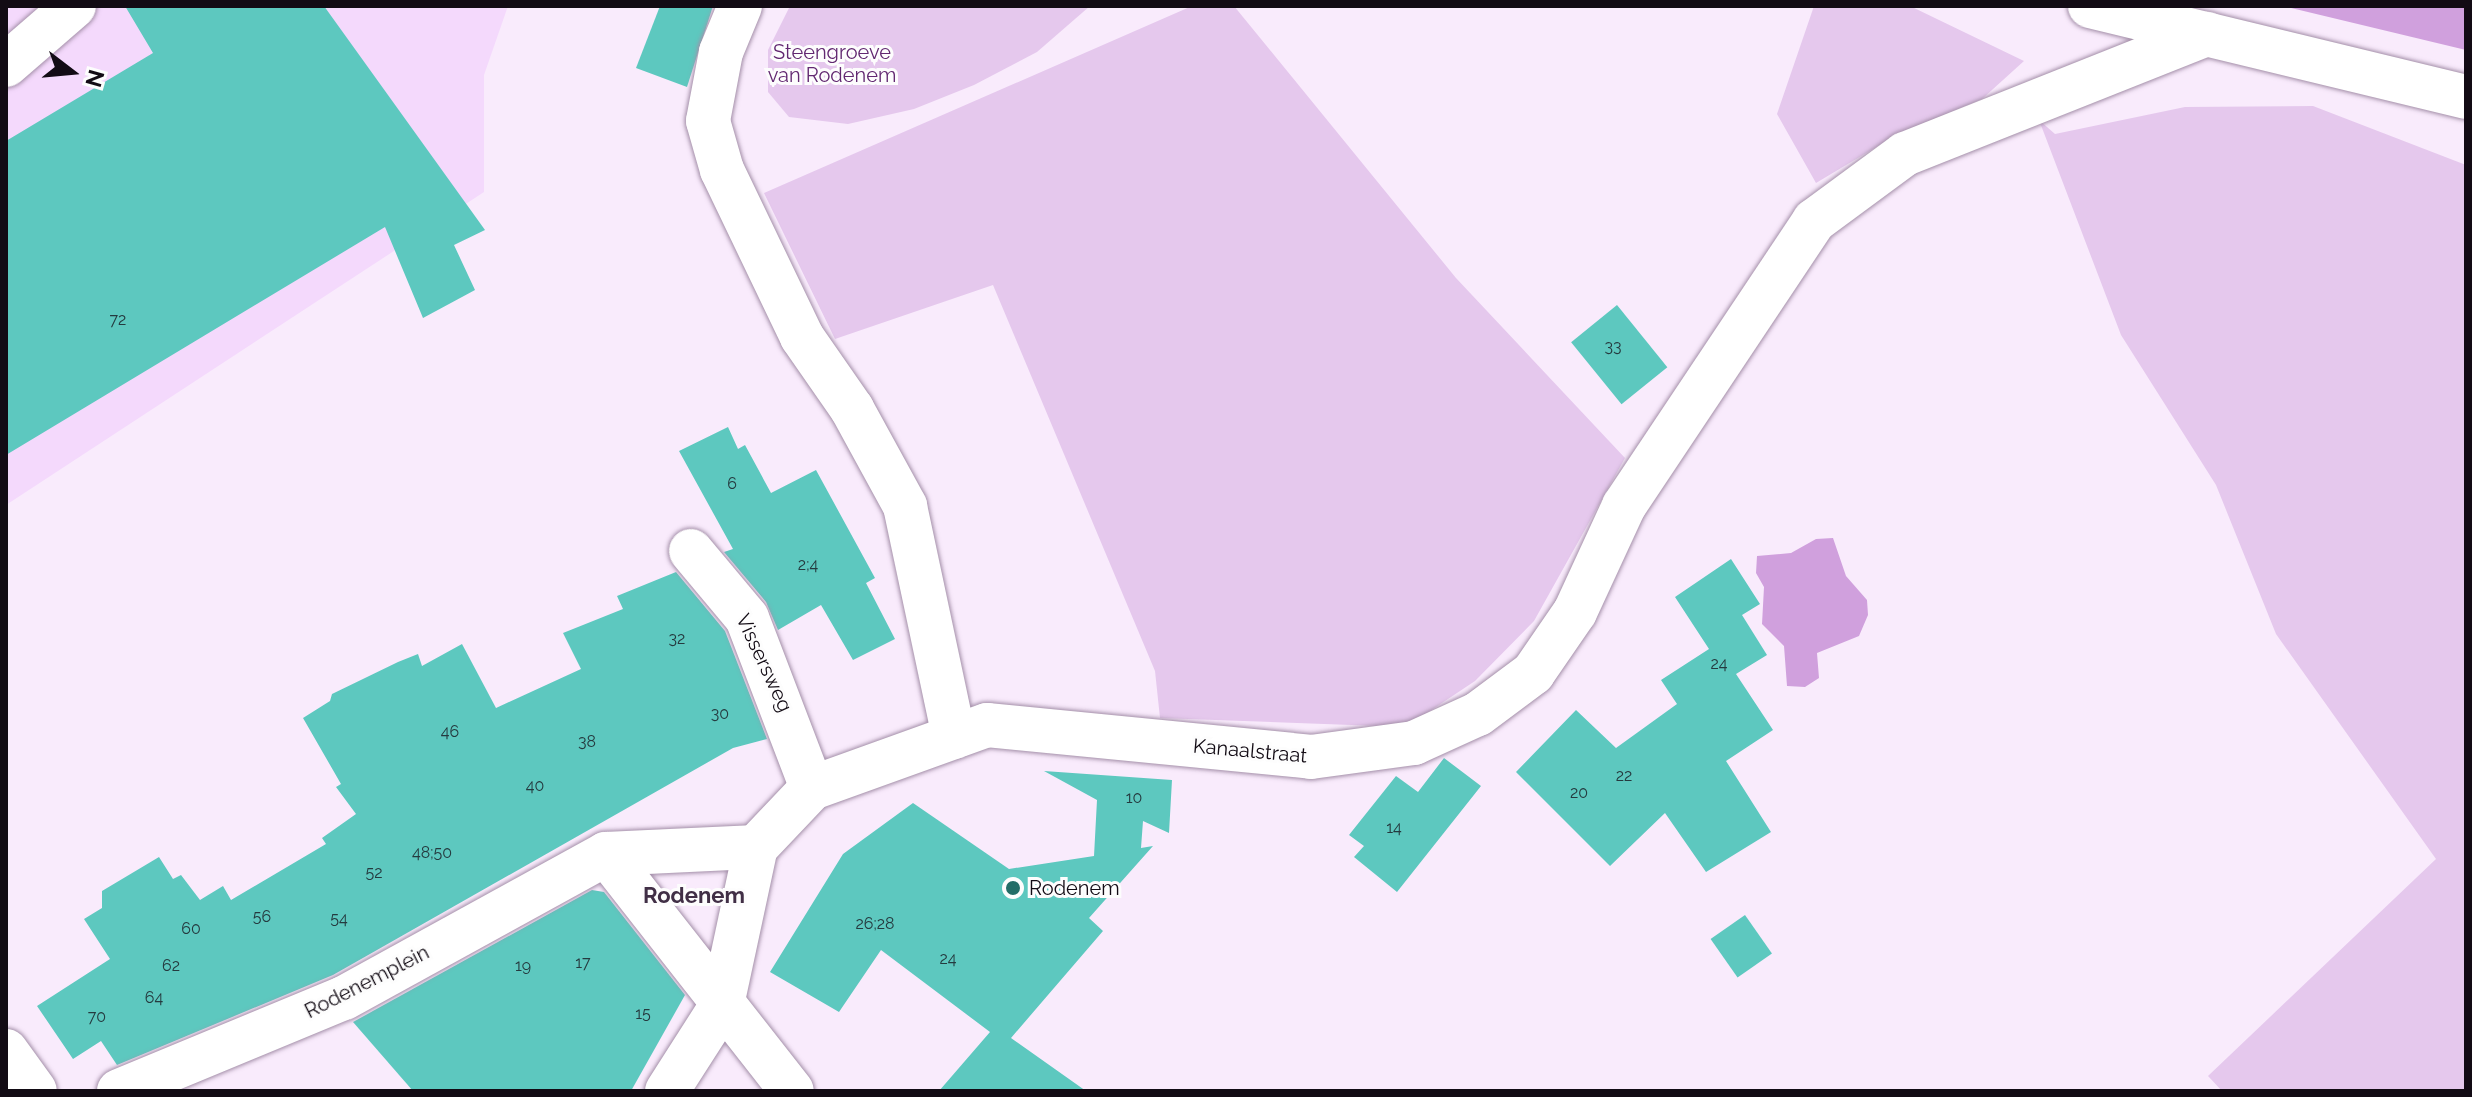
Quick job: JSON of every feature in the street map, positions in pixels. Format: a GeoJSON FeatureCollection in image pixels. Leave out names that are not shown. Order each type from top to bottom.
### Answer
{"type":"FeatureCollection","features":[{"type":"Feature","properties":{"kind":"street"},"geometry":{"type":"LineString","coordinates":[[6,65],[74,6]]}},
{"type":"Feature","properties":{"kind":"street"},"geometry":{"type":"LineString","coordinates":[[740,6],[721,52],[708,121],[722,170],[802,337],[852,409],[905,506],[954,737]]}},
{"type":"Feature","properties":{"kind":"street"},"geometry":{"type":"LineString","coordinates":[[2090,6],[2466,97]]}},
{"type":"Feature","properties":{"kind":"street","name":"Kanaalstraat"},"geometry":{"type":"LineString","coordinates":[[756,847],[812,788],[987,725],[1311,757],[1414,743],[1478,714],[1533,673],[1575,612],[1624,506],[1721,355],[1814,221],[1905,154],[2207,34]]}},
{"type":"Feature","properties":{"kind":"street","name":"Vissersweg"},"geometry":{"type":"LineString","coordinates":[[691,551],[747,618],[791,721],[812,788]]}},
{"type":"Feature","properties":{"kind":"street"},"geometry":{"type":"LineString","coordinates":[[667,1091],[722,1005],[756,847]]}},
{"type":"Feature","properties":{"kind":"street","name":"Rodenemplein"},"geometry":{"type":"LineString","coordinates":[[119,1091],[344,998],[606,854],[756,847]]}},
{"type":"Feature","properties":{"kind":"street"},"geometry":{"type":"LineString","coordinates":[[606,854],[792,1091]]}},
{"type":"Feature","properties":{"kind":"shaded area"},"geometry":{"type":"Polygon","coordinates":[[[6,6],[508,6],[484,75],[484,192],[6,505],[6,6]]]}},
{"type":"Feature","properties":{"kind":"shaded area"},"geometry":{"type":"Polygon","coordinates":[[[2283,6],[2466,6],[2466,50],[2283,6]]]}},
{"type":"Feature","properties":{"kind":"shaded area"},"geometry":{"type":"Polygon","coordinates":[[[1833,538],[1846,576],[1867,600],[1868,615],[1859,636],[1817,653],[1819,678],[1805,687],[1787,686],[1784,646],[1762,624],[1764,587],[1756,573],[1757,556],[1791,553],[1816,539],[1833,538]]]}},
{"type":"Feature","properties":{"kind":"green space","name":"Steengroeve van Rodenem"},"geometry":{"type":"Polygon","coordinates":[[[790,6],[1090,6],[1037,52],[974,85],[914,109],[848,124],[789,117],[768,92],[768,50],[790,6]]]}},
{"type":"Feature","properties":{"kind":"green space"},"geometry":{"type":"Polygon","coordinates":[[[1192,6],[1234,6],[1456,278],[1625,458],[1534,621],[1475,681],[1406,727],[1160,718],[1155,671],[993,285],[835,339],[764,193],[1192,6]]]}},
{"type":"Feature","properties":{"kind":"green space"},"geometry":{"type":"Polygon","coordinates":[[[1814,6],[1910,6],[2024,61],[1982,99],[1898,134],[1816,183],[1777,114],[1814,6]]]}},
{"type":"Feature","properties":{"kind":"green space"},"geometry":{"type":"Polygon","coordinates":[[[2313,106],[2466,165],[2466,1091],[2222,1091],[2208,1076],[2436,859],[2276,634],[2216,485],[2121,335],[2039,120],[2055,134],[2185,107],[2313,106]]]}},
{"type":"Feature","properties":{"kind":"building"},"geometry":{"type":"Polygon","coordinates":[[[125,6],[324,6],[485,230],[454,245],[475,290],[423,318],[385,227],[6,455],[6,141],[153,53],[125,6]]]}},
{"type":"Feature","properties":{"kind":"building"},"geometry":{"type":"Polygon","coordinates":[[[660,6],[713,6],[687,87],[636,68],[660,6]]]}},
{"type":"Feature","properties":{"kind":"building"},"geometry":{"type":"Polygon","coordinates":[[[1617,305],[1667,367],[1621,404],[1571,342],[1617,305]]]}},
{"type":"Feature","properties":{"kind":"building"},"geometry":{"type":"Polygon","coordinates":[[[728,427],[738,449],[745,445],[771,493],[816,470],[875,578],[866,583],[895,639],[853,660],[821,605],[778,630],[766,602],[724,552],[733,549],[679,451],[728,427]]]}},
{"type":"Feature","properties":{"kind":"building"},"geometry":{"type":"Polygon","coordinates":[[[1731,559],[1760,604],[1742,615],[1767,655],[1736,674],[1773,730],[1726,761],[1771,832],[1706,872],[1665,813],[1610,866],[1516,772],[1576,710],[1616,748],[1677,704],[1661,680],[1709,649],[1675,597],[1731,559]]]}},
{"type":"Feature","properties":{"kind":"building"},"geometry":{"type":"Polygon","coordinates":[[[676,572],[725,631],[767,739],[733,748],[333,975],[117,1065],[101,1041],[73,1059],[37,1006],[110,959],[84,919],[102,908],[102,891],[159,857],[173,879],[181,875],[200,900],[223,886],[231,900],[326,844],[322,838],[356,814],[336,787],[341,784],[303,718],[330,701],[332,694],[418,654],[422,666],[462,644],[496,708],[581,669],[563,633],[623,609],[617,596],[676,572]]]}},
{"type":"Feature","properties":{"kind":"building"},"geometry":{"type":"Polygon","coordinates":[[[1444,758],[1481,786],[1397,892],[1354,857],[1364,846],[1349,835],[1396,776],[1418,792],[1444,758]]]}},
{"type":"Feature","properties":{"kind":"building"},"geometry":{"type":"Polygon","coordinates":[[[1044,771],[1172,780],[1169,833],[1143,821],[1141,848],[1153,846],[1089,918],[1103,931],[1011,1038],[1086,1091],[939,1091],[990,1032],[881,950],[839,1012],[770,972],[843,854],[913,803],[1009,869],[1094,856],[1097,800],[1044,771]]]}},
{"type":"Feature","properties":{"kind":"building"},"geometry":{"type":"Polygon","coordinates":[[[592,890],[604,892],[685,995],[631,1091],[413,1091],[353,1022],[592,890]]]}},
{"type":"Feature","properties":{"kind":"building"},"geometry":{"type":"Polygon","coordinates":[[[1745,915],[1772,954],[1738,978],[1711,939],[1745,915]]]}},
{"type":"Feature","properties":{"kind":"place","name":"Rodenem"},"geometry":{"type":"Point","coordinates":[1013,888]}},
{"type":"Feature","properties":{"kind":"district","name":"Rodenem"},"geometry":{"type":"Point","coordinates":[694,896]}}]}
